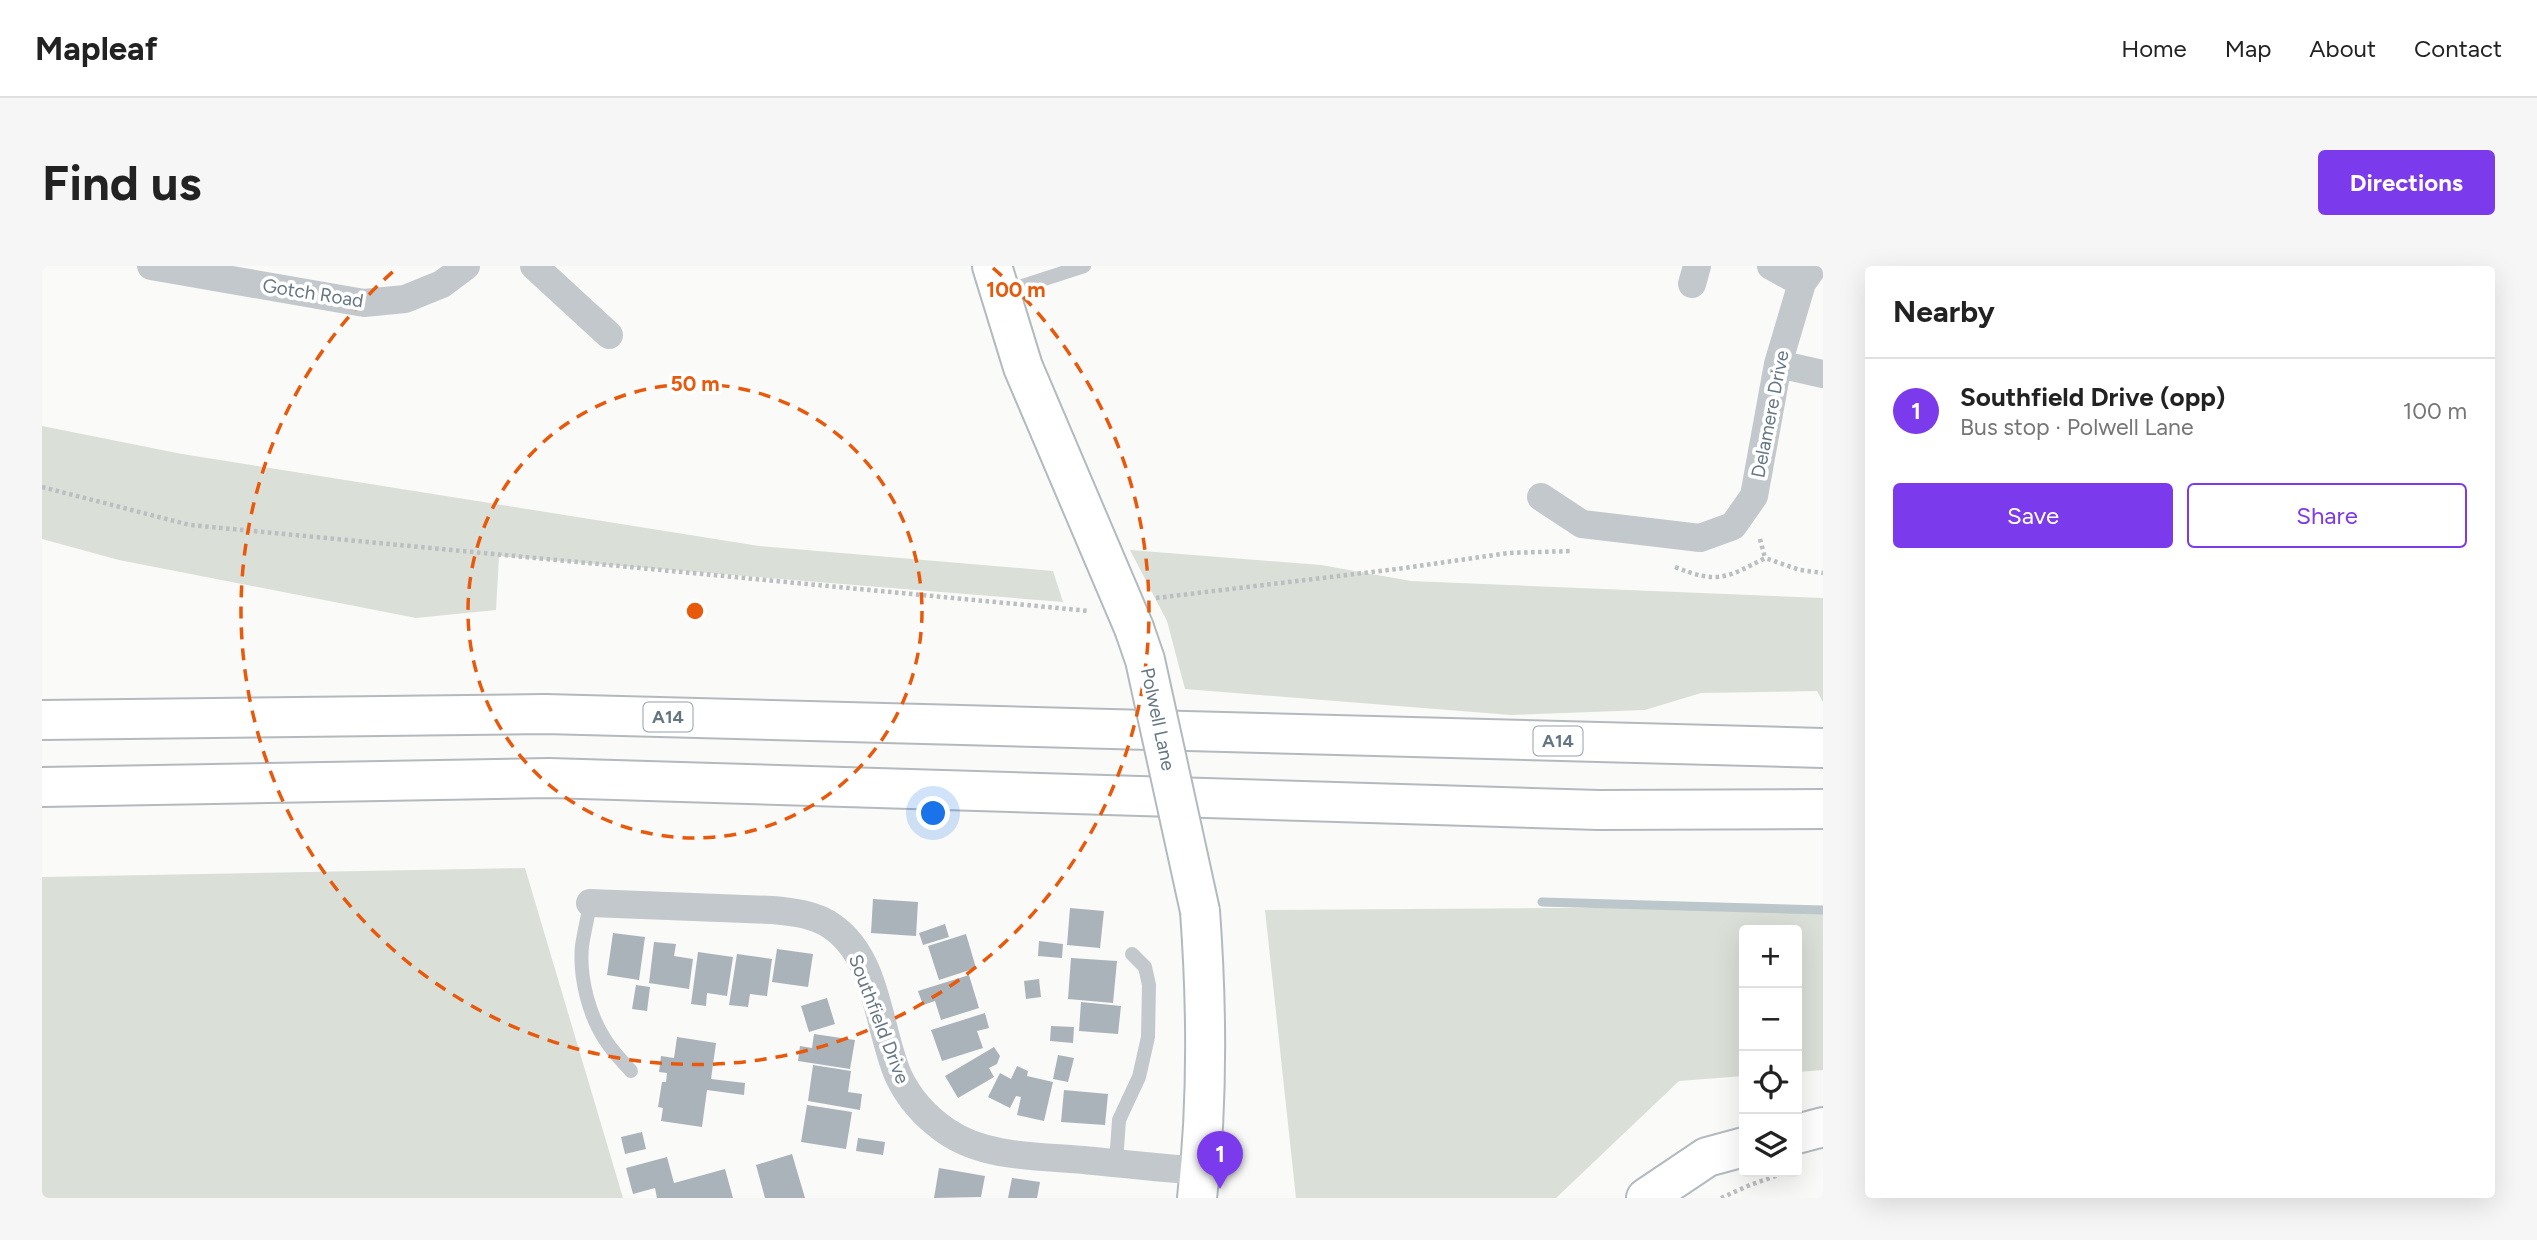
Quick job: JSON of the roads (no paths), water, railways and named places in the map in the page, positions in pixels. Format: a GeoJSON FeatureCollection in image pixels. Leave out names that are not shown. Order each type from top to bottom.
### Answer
{"type":"FeatureCollection","features":[{"type":"Feature","properties":{"kind":"main road","name":"Polwell Lane"},"geometry":{"type":"LineString","coordinates":[[996,280],[1023,367],[1117,613],[1145,660],[1200,911],[1207,1069],[1198,1185]]}},
{"type":"Feature","properties":{"kind":"main road","name":"A14"},"geometry":{"type":"LineString","coordinates":[[42,720],[545,714],[1823,748]]}},
{"type":"Feature","properties":{"kind":"main road"},"geometry":{"type":"LineString","coordinates":[[42,787],[549,779],[1599,810],[1823,809]]}},
{"type":"Feature","properties":{"kind":"main road"},"geometry":{"type":"LineString","coordinates":[[1802,1133],[1823,1127]]}},
{"type":"Feature","properties":{"kind":"main road"},"geometry":{"type":"LineString","coordinates":[[1646,1198],[1707,1157],[1739,1148]]}},
{"type":"Feature","properties":{"kind":"street","name":"Gotch Road"},"geometry":{"type":"LineString","coordinates":[[152,266],[365,303],[405,299],[442,284],[466,266]]}},
{"type":"Feature","properties":{"kind":"street"},"geometry":{"type":"LineString","coordinates":[[534,266],[609,335]]}},
{"type":"Feature","properties":{"kind":"street"},"geometry":{"type":"LineString","coordinates":[[1771,266],[1808,274]]}},
{"type":"Feature","properties":{"kind":"street","name":"Delamere Drive"},"geometry":{"type":"LineString","coordinates":[[1541,497],[1583,524],[1700,538],[1733,526],[1754,496],[1778,363],[1808,274]]}},
{"type":"Feature","properties":{"kind":"street"},"geometry":{"type":"LineString","coordinates":[[1778,363],[1823,374]]}},
{"type":"Feature","properties":{"kind":"street","name":"Southfield Drive"},"geometry":{"type":"LineString","coordinates":[[590,903],[772,910],[799,913],[832,926],[852,947],[865,971],[897,1073],[905,1089],[916,1104],[945,1131],[961,1140],[1001,1152],[1116,1163],[1198,1185]]}},
{"type":"Feature","properties":{"kind":"lane"},"geometry":{"type":"LineString","coordinates":[[996,280],[1084,266]]}},
{"type":"Feature","properties":{"kind":"lane"},"geometry":{"type":"LineString","coordinates":[[590,903],[582,948],[587,994],[597,1024],[607,1042],[631,1071]]}},
{"type":"Feature","properties":{"kind":"lane"},"geometry":{"type":"LineString","coordinates":[[1116,1163],[1119,1119],[1139,1077],[1148,1037],[1149,985],[1145,967],[1132,954]]}},
{"type":"Feature","properties":{"kind":"waterway"},"geometry":{"type":"LineString","coordinates":[[1542,902],[1823,910]]}},
{"type":"Feature","properties":{"kind":"place","name":"Southfield Drive (opp)"},"geometry":{"type":"Point","coordinates":[1220,1189]}}]}
